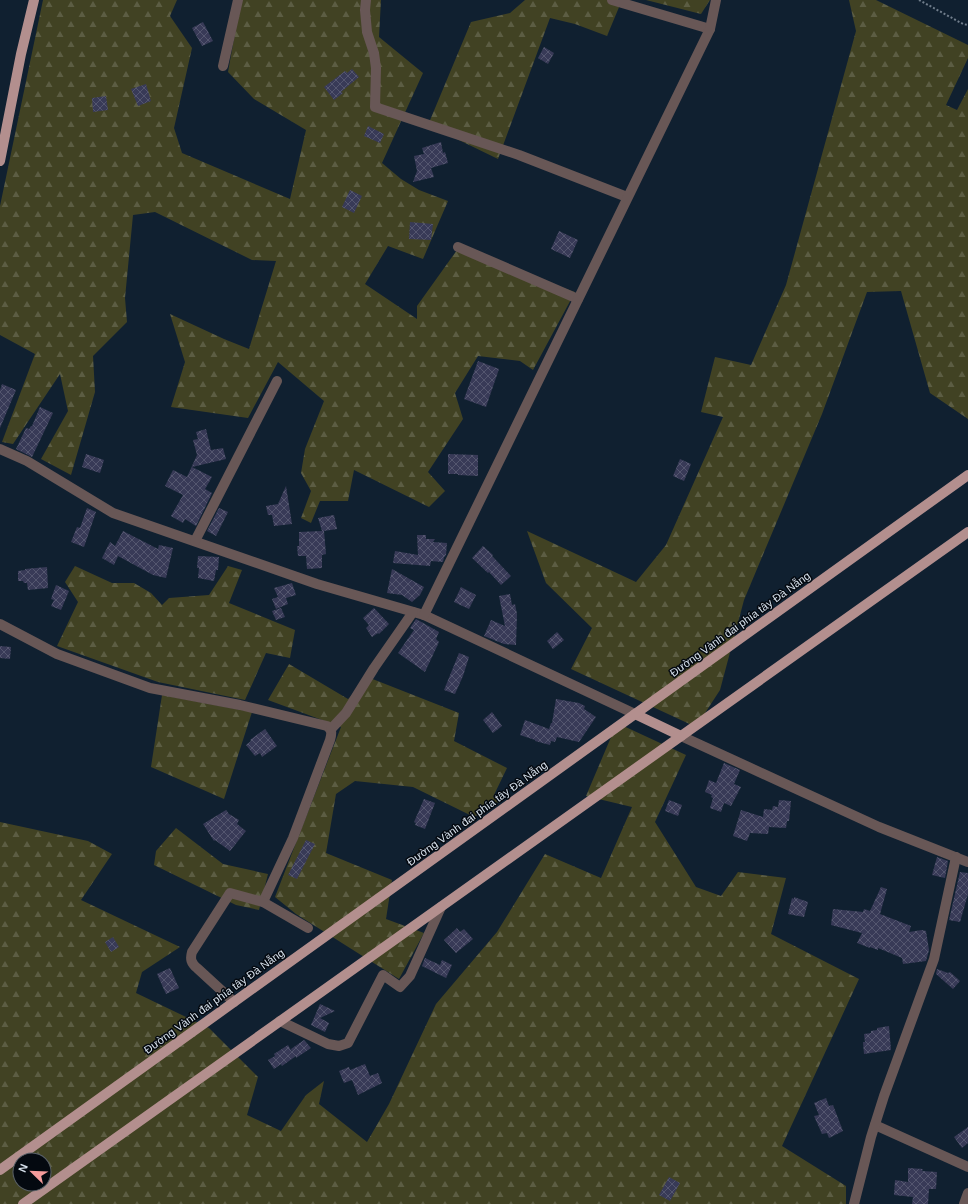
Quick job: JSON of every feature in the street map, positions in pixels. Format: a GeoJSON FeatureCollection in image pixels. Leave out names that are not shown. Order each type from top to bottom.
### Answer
{"type":"FeatureCollection","features":[{"type":"Feature","properties":{"kind":"main road"},"geometry":{"type":"LineString","coordinates":[[0,161],[21,54],[34,0]]}},
{"type":"Feature","properties":{"kind":"main road","name":"Đường Vành đai phía tây Đà Nẵng"},"geometry":{"type":"LineString","coordinates":[[0,1170],[968,475]]}},
{"type":"Feature","properties":{"kind":"main road"},"geometry":{"type":"LineString","coordinates":[[23,1204],[968,532]]}},
{"type":"Feature","properties":{"kind":"main road"},"geometry":{"type":"LineString","coordinates":[[635,714],[681,736]]}},
{"type":"Feature","properties":{"kind":"street"},"geometry":{"type":"LineString","coordinates":[[223,66],[238,0]]}},
{"type":"Feature","properties":{"kind":"street"},"geometry":{"type":"LineString","coordinates":[[366,0],[365,10],[367,32],[374,53],[376,68],[375,107],[519,155],[627,197]]}},
{"type":"Feature","properties":{"kind":"street"},"geometry":{"type":"LineString","coordinates":[[612,0],[710,29]]}},
{"type":"Feature","properties":{"kind":"street"},"geometry":{"type":"LineString","coordinates":[[424,615],[710,29],[716,0]]}},
{"type":"Feature","properties":{"kind":"street"},"geometry":{"type":"LineString","coordinates":[[458,247],[578,299]]}},
{"type":"Feature","properties":{"kind":"street"},"geometry":{"type":"LineString","coordinates":[[194,541],[277,381]]}},
{"type":"Feature","properties":{"kind":"street"},"geometry":{"type":"LineString","coordinates":[[0,449],[27,461],[113,513],[317,584],[424,615],[635,714]]}},
{"type":"Feature","properties":{"kind":"street"},"geometry":{"type":"LineString","coordinates":[[263,902],[293,838],[330,740],[332,733],[331,729],[346,713],[374,668],[413,612]]}},
{"type":"Feature","properties":{"kind":"street"},"geometry":{"type":"LineString","coordinates":[[0,624],[57,654],[150,688],[240,705],[327,726],[331,729]]}},
{"type":"Feature","properties":{"kind":"street"},"geometry":{"type":"LineString","coordinates":[[681,736],[878,826],[968,862]]}},
{"type":"Feature","properties":{"kind":"street"},"geometry":{"type":"LineString","coordinates":[[854,1204],[875,1125],[896,1061],[934,959],[956,858]]}},
{"type":"Feature","properties":{"kind":"street"},"geometry":{"type":"LineString","coordinates":[[234,1002],[192,963],[192,952],[230,893],[263,902],[308,928]]}},
{"type":"Feature","properties":{"kind":"street"},"geometry":{"type":"LineString","coordinates":[[280,1021],[328,1044],[339,1046],[348,1043],[383,976],[400,987],[410,976],[441,907]]}},
{"type":"Feature","properties":{"kind":"street"},"geometry":{"type":"LineString","coordinates":[[875,1125],[968,1167]]}},
{"type":"Feature","properties":{"kind":"street"},"geometry":{"type":"LineString","coordinates":[[964,1204],[968,1193]]}},
{"type":"Feature","properties":{"kind":"path"},"geometry":{"type":"LineString","coordinates":[[919,0],[963,24],[968,25]]}},
{"type":"Feature","properties":{"kind":"green space"},"geometry":{"type":"Polygon","coordinates":[[[43,0],[177,0],[170,16],[192,48],[174,128],[182,153],[290,199],[306,130],[254,99],[228,72],[241,0],[381,0],[379,37],[423,73],[382,163],[401,179],[419,190],[448,201],[423,259],[388,246],[365,284],[417,319],[417,306],[457,250],[575,292],[533,370],[520,361],[478,356],[455,393],[463,419],[428,472],[445,491],[429,507],[354,470],[348,501],[320,501],[311,523],[301,518],[311,491],[301,473],[305,449],[324,401],[278,362],[248,418],[171,407],[185,362],[170,314],[249,349],[276,261],[252,260],[155,212],[133,215],[125,298],[127,322],[93,356],[95,392],[71,475],[41,459],[68,411],[60,374],[13,444],[2,442],[35,354],[0,335],[0,206],[43,0]]]}},
{"type":"Feature","properties":{"kind":"green space"},"geometry":{"type":"Polygon","coordinates":[[[525,0],[622,0],[607,36],[575,24],[550,18],[498,159],[428,125],[471,22],[510,13],[525,0]]]}},
{"type":"Feature","properties":{"kind":"green space"},"geometry":{"type":"Polygon","coordinates":[[[646,0],[710,0],[701,14],[646,0]]]}},
{"type":"Feature","properties":{"kind":"green space"},"geometry":{"type":"Polygon","coordinates":[[[849,0],[876,0],[968,45],[968,58],[946,105],[957,110],[968,89],[968,419],[930,393],[901,291],[867,292],[822,414],[744,600],[720,690],[696,727],[571,669],[592,628],[546,583],[527,531],[636,582],[666,545],[723,417],[701,412],[715,357],[751,365],[786,285],[856,31],[849,0]]]}},
{"type":"Feature","properties":{"kind":"green space"},"geometry":{"type":"Polygon","coordinates":[[[75,566],[112,583],[134,583],[151,593],[162,605],[169,598],[209,595],[228,566],[242,570],[229,603],[295,630],[290,658],[266,653],[245,700],[158,682],[57,646],[78,602],[65,582],[75,566]]]}},
{"type":"Feature","properties":{"kind":"green space"},"geometry":{"type":"Polygon","coordinates":[[[289,664],[348,699],[370,678],[459,713],[454,741],[507,768],[493,797],[502,800],[474,817],[413,787],[355,781],[336,794],[326,853],[392,880],[386,919],[424,933],[399,979],[296,914],[275,897],[341,727],[268,700],[289,664]]]}},
{"type":"Feature","properties":{"kind":"green space"},"geometry":{"type":"Polygon","coordinates":[[[162,695],[252,712],[224,799],[151,767],[162,695]]]}},
{"type":"Feature","properties":{"kind":"green space"},"geometry":{"type":"Polygon","coordinates":[[[617,723],[686,755],[655,822],[696,887],[721,896],[738,872],[786,878],[771,934],[859,979],[782,1146],[846,1186],[846,1204],[0,1204],[0,822],[88,841],[112,854],[81,900],[180,947],[142,972],[136,993],[209,1028],[258,1077],[247,1115],[281,1131],[306,1095],[324,1081],[319,1104],[367,1142],[389,1104],[436,1004],[497,932],[545,854],[601,878],[632,807],[586,796],[617,723]]]}},
{"type":"Feature","properties":{"kind":"green space"},"geometry":{"type":"Polygon","coordinates":[[[176,828],[223,864],[268,874],[259,910],[236,905],[154,865],[156,851],[176,828]]]}},
{"type":"Feature","properties":{"kind":"building"},"geometry":{"type":"Polygon","coordinates":[[[203,22],[213,41],[202,46],[192,28],[203,22]]]}},
{"type":"Feature","properties":{"kind":"building"},"geometry":{"type":"Polygon","coordinates":[[[544,47],[554,53],[548,64],[538,58],[544,47]]]}},
{"type":"Feature","properties":{"kind":"building"},"geometry":{"type":"Polygon","coordinates":[[[352,69],[359,77],[334,100],[324,87],[345,71],[347,73],[352,69]]]}},
{"type":"Feature","properties":{"kind":"building"},"geometry":{"type":"Polygon","coordinates":[[[146,84],[151,101],[138,106],[131,89],[146,84]]]}},
{"type":"Feature","properties":{"kind":"building"},"geometry":{"type":"Polygon","coordinates":[[[106,96],[108,110],[93,112],[92,98],[106,96]]]}},
{"type":"Feature","properties":{"kind":"building"},"geometry":{"type":"Polygon","coordinates":[[[368,126],[384,134],[380,143],[364,136],[368,126]]]}},
{"type":"Feature","properties":{"kind":"building"},"geometry":{"type":"Polygon","coordinates":[[[441,142],[443,153],[445,152],[448,163],[431,168],[434,177],[413,182],[417,171],[414,156],[424,154],[422,148],[441,142]]]}},
{"type":"Feature","properties":{"kind":"building"},"geometry":{"type":"Polygon","coordinates":[[[350,190],[362,196],[354,213],[342,207],[350,190]]]}},
{"type":"Feature","properties":{"kind":"building"},"geometry":{"type":"Polygon","coordinates":[[[410,222],[433,224],[431,240],[409,239],[410,222]]]}},
{"type":"Feature","properties":{"kind":"building"},"geometry":{"type":"Polygon","coordinates":[[[559,231],[578,240],[570,258],[551,249],[559,231]]]}},
{"type":"Feature","properties":{"kind":"building"},"geometry":{"type":"Polygon","coordinates":[[[478,361],[499,369],[486,407],[464,399],[478,361]]]}},
{"type":"Feature","properties":{"kind":"building"},"geometry":{"type":"Polygon","coordinates":[[[2,384],[16,390],[0,428],[0,390],[2,384]]]}},
{"type":"Feature","properties":{"kind":"building"},"geometry":{"type":"Polygon","coordinates":[[[40,407],[53,413],[32,457],[16,449],[26,428],[29,429],[32,426],[40,407]]]}},
{"type":"Feature","properties":{"kind":"building"},"geometry":{"type":"Polygon","coordinates":[[[206,429],[211,450],[223,448],[226,459],[192,467],[212,477],[205,489],[212,493],[196,526],[185,519],[183,523],[171,516],[183,495],[165,486],[173,470],[187,477],[197,455],[193,440],[198,439],[196,432],[206,429]]]}},
{"type":"Feature","properties":{"kind":"building"},"geometry":{"type":"Polygon","coordinates":[[[86,454],[104,460],[100,473],[82,467],[86,454]]]}},
{"type":"Feature","properties":{"kind":"building"},"geometry":{"type":"Polygon","coordinates":[[[448,454],[478,455],[478,476],[448,474],[448,454]]]}},
{"type":"Feature","properties":{"kind":"building"},"geometry":{"type":"Polygon","coordinates":[[[680,459],[691,464],[684,481],[673,476],[680,459]]]}},
{"type":"Feature","properties":{"kind":"building"},"geometry":{"type":"Polygon","coordinates":[[[286,486],[292,524],[274,526],[272,515],[268,515],[266,506],[278,504],[286,486]]]}},
{"type":"Feature","properties":{"kind":"building"},"geometry":{"type":"Polygon","coordinates":[[[87,508],[96,512],[84,547],[71,542],[77,527],[80,528],[87,508]]]}},
{"type":"Feature","properties":{"kind":"building"},"geometry":{"type":"Polygon","coordinates":[[[219,508],[228,512],[216,536],[207,531],[219,508]]]}},
{"type":"Feature","properties":{"kind":"building"},"geometry":{"type":"Polygon","coordinates":[[[334,515],[337,529],[324,531],[326,554],[322,555],[322,568],[307,569],[306,556],[298,556],[297,546],[299,546],[299,532],[322,531],[318,518],[334,515]]]}},
{"type":"Feature","properties":{"kind":"building"},"geometry":{"type":"Polygon","coordinates":[[[123,531],[158,549],[159,545],[173,548],[166,578],[153,575],[118,556],[114,565],[102,558],[110,542],[115,546],[123,531]]]}},
{"type":"Feature","properties":{"kind":"building"},"geometry":{"type":"Polygon","coordinates":[[[417,535],[426,535],[426,539],[435,539],[433,542],[447,543],[446,555],[443,562],[431,561],[430,566],[393,563],[395,551],[418,555],[417,535]]]}},
{"type":"Feature","properties":{"kind":"building"},"geometry":{"type":"Polygon","coordinates":[[[483,546],[511,576],[501,585],[489,572],[488,573],[472,558],[483,546]]]}},
{"type":"Feature","properties":{"kind":"building"},"geometry":{"type":"Polygon","coordinates":[[[198,556],[219,557],[218,570],[216,570],[214,581],[198,578],[198,556]]]}},
{"type":"Feature","properties":{"kind":"building"},"geometry":{"type":"Polygon","coordinates":[[[47,567],[48,588],[28,590],[27,583],[18,581],[18,571],[47,567]]]}},
{"type":"Feature","properties":{"kind":"building"},"geometry":{"type":"Polygon","coordinates":[[[392,569],[424,587],[420,595],[412,602],[402,595],[387,593],[392,569]]]}},
{"type":"Feature","properties":{"kind":"building"},"geometry":{"type":"Polygon","coordinates":[[[292,583],[296,595],[286,598],[288,604],[276,609],[272,599],[278,597],[274,588],[292,583]]]}},
{"type":"Feature","properties":{"kind":"building"},"geometry":{"type":"Polygon","coordinates":[[[56,585],[69,591],[61,610],[51,606],[54,600],[51,599],[56,585]]]}},
{"type":"Feature","properties":{"kind":"building"},"geometry":{"type":"Polygon","coordinates":[[[461,587],[476,595],[469,609],[454,602],[461,587]]]}},
{"type":"Feature","properties":{"kind":"building"},"geometry":{"type":"Polygon","coordinates":[[[510,594],[512,605],[515,604],[517,614],[516,645],[504,644],[484,636],[491,620],[505,626],[499,596],[510,594]]]}},
{"type":"Feature","properties":{"kind":"building"},"geometry":{"type":"Polygon","coordinates":[[[281,608],[285,617],[276,620],[272,611],[281,608]]]}},
{"type":"Feature","properties":{"kind":"building"},"geometry":{"type":"Polygon","coordinates":[[[374,608],[389,624],[379,634],[378,633],[372,637],[366,628],[369,625],[363,618],[374,608]]]}},
{"type":"Feature","properties":{"kind":"building"},"geometry":{"type":"Polygon","coordinates":[[[416,619],[439,632],[436,639],[439,642],[425,672],[398,653],[414,630],[410,628],[416,619]]]}},
{"type":"Feature","properties":{"kind":"building"},"geometry":{"type":"Polygon","coordinates":[[[557,632],[564,640],[553,649],[547,641],[557,632]]]}},
{"type":"Feature","properties":{"kind":"building"},"geometry":{"type":"Polygon","coordinates":[[[0,646],[11,647],[10,659],[0,658],[0,646]]]}},
{"type":"Feature","properties":{"kind":"building"},"geometry":{"type":"Polygon","coordinates":[[[459,653],[469,657],[455,694],[444,690],[459,653]]]}},
{"type":"Feature","properties":{"kind":"building"},"geometry":{"type":"Polygon","coordinates":[[[556,699],[579,703],[585,706],[584,709],[596,717],[579,742],[557,737],[555,742],[551,741],[550,745],[520,735],[525,720],[549,729],[552,723],[556,699]]]}},
{"type":"Feature","properties":{"kind":"building"},"geometry":{"type":"Polygon","coordinates":[[[492,712],[502,726],[493,733],[483,720],[492,712]]]}},
{"type":"Feature","properties":{"kind":"building"},"geometry":{"type":"Polygon","coordinates":[[[265,729],[277,746],[262,757],[260,753],[255,756],[246,745],[251,741],[250,740],[265,729]]]}},
{"type":"Feature","properties":{"kind":"building"},"geometry":{"type":"Polygon","coordinates":[[[724,763],[740,770],[734,784],[741,787],[731,806],[724,803],[721,812],[710,808],[713,798],[711,797],[712,795],[705,792],[709,780],[716,783],[724,763]]]}},
{"type":"Feature","properties":{"kind":"building"},"geometry":{"type":"Polygon","coordinates":[[[424,799],[435,803],[425,829],[415,825],[416,823],[414,822],[424,799]]]}},
{"type":"Feature","properties":{"kind":"building"},"geometry":{"type":"Polygon","coordinates":[[[669,800],[682,805],[678,816],[665,811],[669,800]]]}},
{"type":"Feature","properties":{"kind":"building"},"geometry":{"type":"Polygon","coordinates":[[[779,800],[791,801],[789,821],[787,821],[786,828],[769,827],[768,834],[750,833],[747,841],[733,836],[741,810],[763,817],[764,809],[772,810],[773,806],[778,807],[779,800]]]}},
{"type":"Feature","properties":{"kind":"building"},"geometry":{"type":"Polygon","coordinates":[[[226,810],[229,814],[239,820],[237,824],[246,831],[230,851],[215,840],[214,841],[203,824],[226,810]]]}},
{"type":"Feature","properties":{"kind":"building"},"geometry":{"type":"Polygon","coordinates":[[[306,840],[315,844],[297,879],[288,875],[306,840]]]}},
{"type":"Feature","properties":{"kind":"building"},"geometry":{"type":"Polygon","coordinates":[[[937,857],[948,861],[945,878],[932,875],[937,857]]]}},
{"type":"Feature","properties":{"kind":"building"},"geometry":{"type":"Polygon","coordinates":[[[960,872],[968,873],[968,894],[960,922],[949,920],[960,872]]]}},
{"type":"Feature","properties":{"kind":"building"},"geometry":{"type":"Polygon","coordinates":[[[881,887],[887,889],[880,914],[911,926],[909,932],[922,930],[926,931],[929,950],[926,961],[903,964],[902,958],[878,948],[878,950],[857,943],[862,933],[831,925],[833,909],[863,912],[864,909],[870,911],[881,887]]]}},
{"type":"Feature","properties":{"kind":"building"},"geometry":{"type":"Polygon","coordinates":[[[794,897],[808,902],[804,917],[788,914],[792,898],[794,899],[794,897]]]}},
{"type":"Feature","properties":{"kind":"building"},"geometry":{"type":"Polygon","coordinates":[[[457,928],[460,932],[464,929],[473,939],[456,953],[444,940],[457,928]]]}},
{"type":"Feature","properties":{"kind":"building"},"geometry":{"type":"Polygon","coordinates":[[[113,937],[119,947],[111,952],[105,942],[113,937]]]}},
{"type":"Feature","properties":{"kind":"building"},"geometry":{"type":"Polygon","coordinates":[[[425,958],[440,965],[442,960],[452,965],[446,978],[422,966],[425,958]]]}},
{"type":"Feature","properties":{"kind":"building"},"geometry":{"type":"Polygon","coordinates":[[[170,968],[179,988],[166,994],[157,974],[170,968]]]}},
{"type":"Feature","properties":{"kind":"building"},"geometry":{"type":"Polygon","coordinates":[[[937,969],[948,973],[950,972],[960,981],[953,989],[936,974],[937,969]]]}},
{"type":"Feature","properties":{"kind":"building"},"geometry":{"type":"Polygon","coordinates":[[[320,1004],[335,1011],[320,1018],[329,1023],[325,1032],[311,1025],[320,1004]]]}},
{"type":"Feature","properties":{"kind":"building"},"geometry":{"type":"Polygon","coordinates":[[[889,1026],[891,1050],[864,1054],[864,1034],[871,1033],[871,1031],[877,1030],[877,1028],[889,1026]]]}},
{"type":"Feature","properties":{"kind":"building"},"geometry":{"type":"Polygon","coordinates":[[[304,1040],[311,1048],[282,1066],[281,1064],[274,1069],[268,1060],[275,1056],[274,1054],[288,1045],[292,1052],[291,1049],[304,1040]]]}},
{"type":"Feature","properties":{"kind":"building"},"geometry":{"type":"Polygon","coordinates":[[[365,1064],[370,1076],[378,1073],[382,1083],[358,1095],[352,1080],[344,1083],[339,1071],[349,1067],[350,1070],[365,1064]]]}},
{"type":"Feature","properties":{"kind":"building"},"geometry":{"type":"Polygon","coordinates":[[[826,1098],[829,1106],[833,1105],[843,1131],[829,1138],[827,1133],[822,1134],[814,1116],[819,1115],[814,1103],[826,1098]]]}},
{"type":"Feature","properties":{"kind":"building"},"geometry":{"type":"Polygon","coordinates":[[[968,1127],[968,1143],[962,1148],[954,1137],[968,1127]]]}},
{"type":"Feature","properties":{"kind":"building"},"geometry":{"type":"Polygon","coordinates":[[[908,1168],[937,1172],[936,1189],[929,1189],[928,1204],[912,1204],[913,1197],[894,1195],[895,1180],[908,1182],[908,1168]]]}},
{"type":"Feature","properties":{"kind":"building"},"geometry":{"type":"Polygon","coordinates":[[[669,1177],[680,1183],[670,1201],[659,1195],[669,1177]]]}}]}
